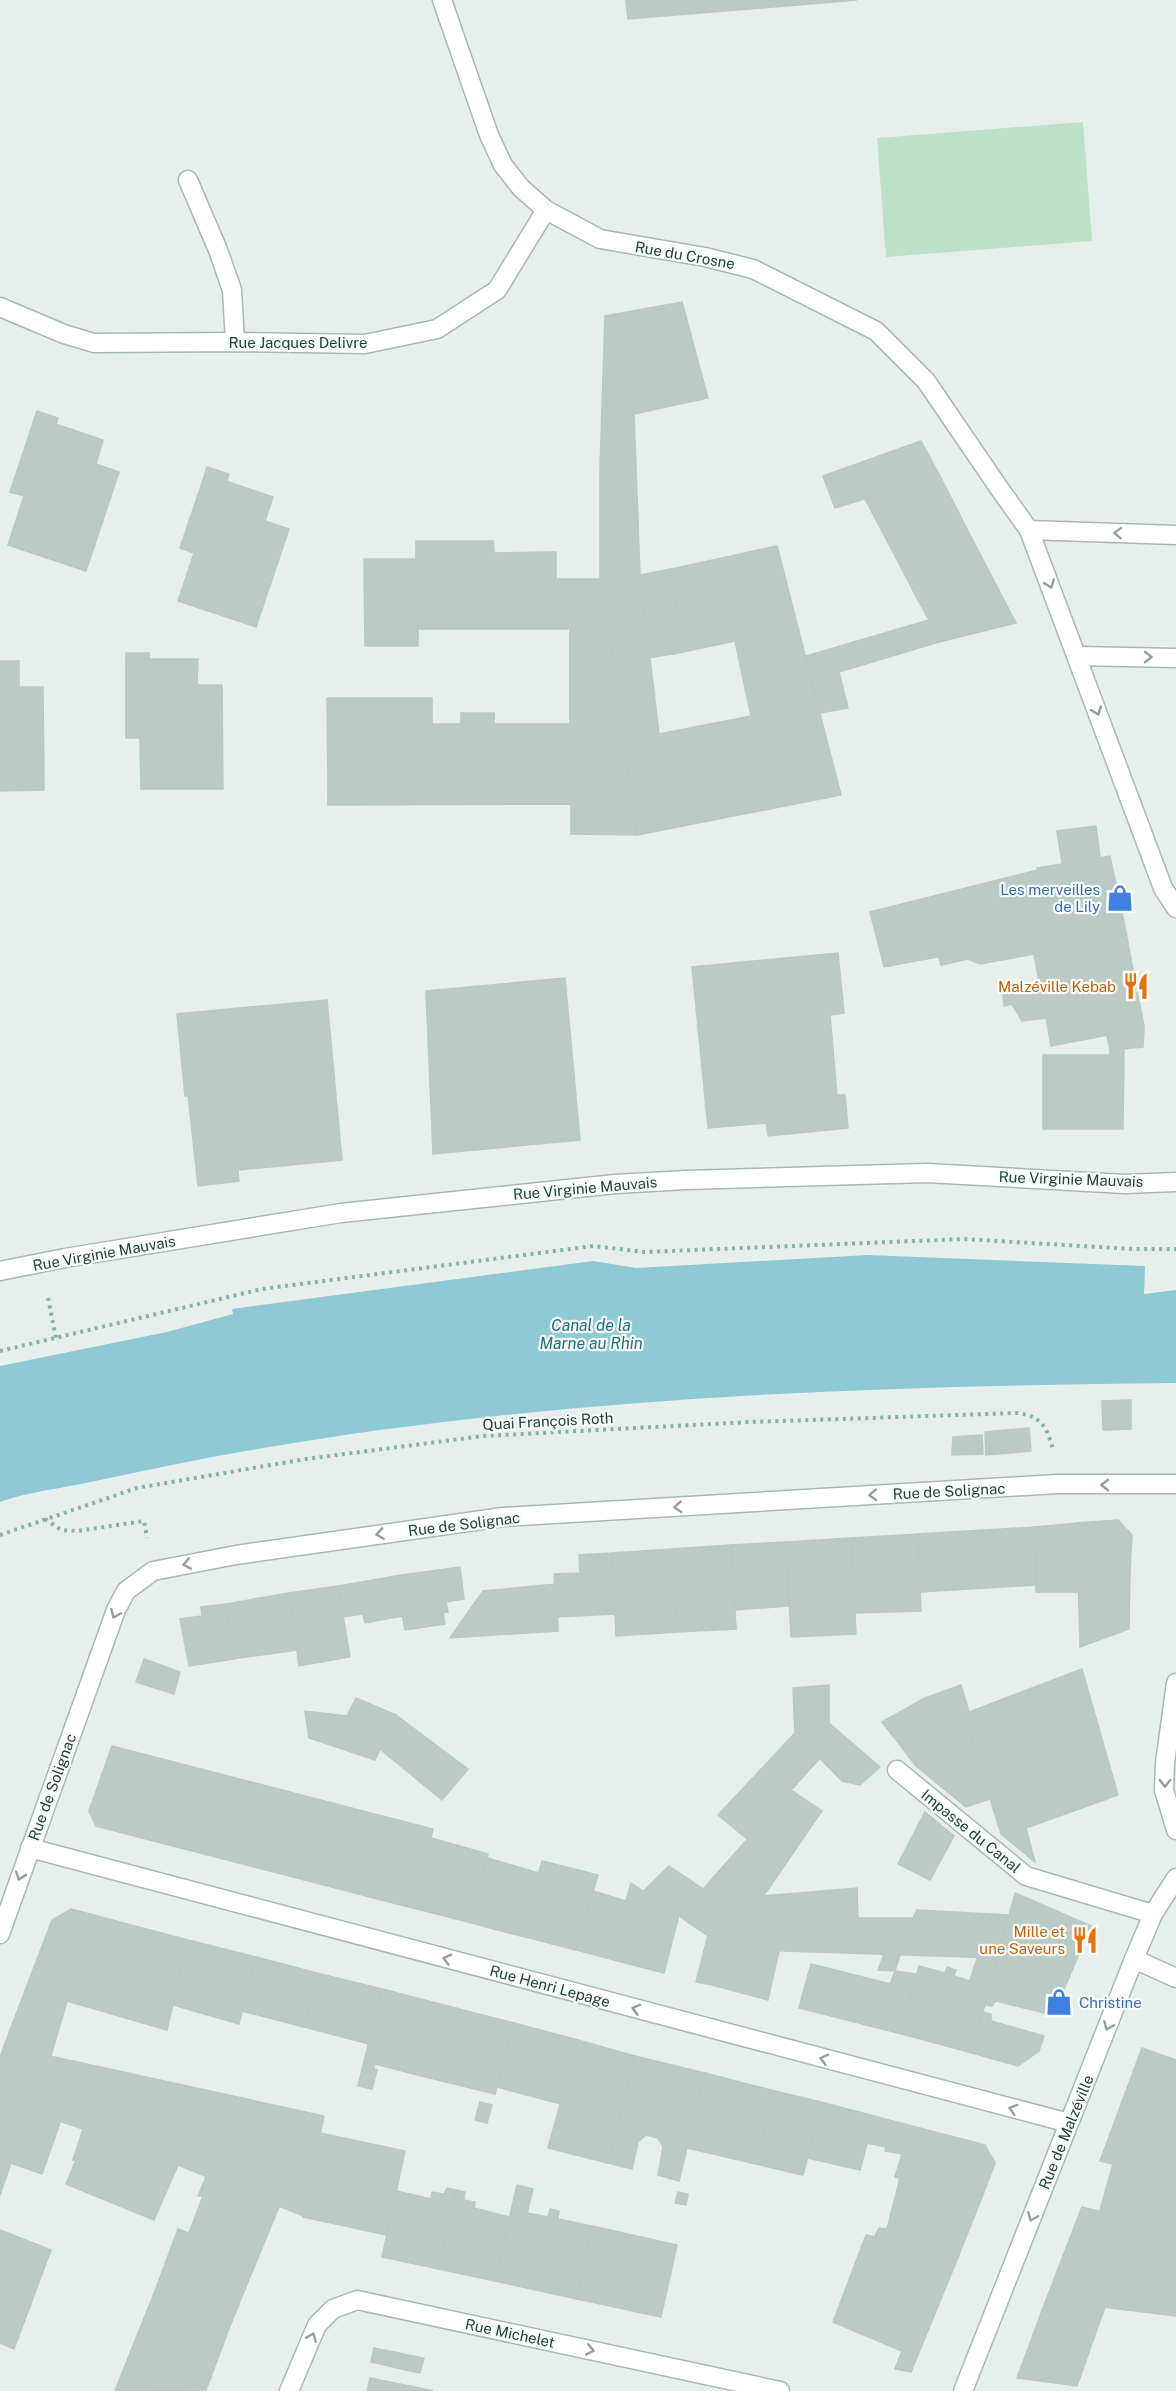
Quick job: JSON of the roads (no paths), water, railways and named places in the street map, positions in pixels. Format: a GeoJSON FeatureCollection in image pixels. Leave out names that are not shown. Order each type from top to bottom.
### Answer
{"type":"FeatureCollection","features":[{"type":"Feature","properties":{"kind":"street","name":"Rue du Crosne"},"geometry":{"type":"LineString","coordinates":[[442,0],[471,86],[503,165],[521,188],[546,210],[600,239],[705,257],[753,269],[876,331],[926,381],[1029,530],[1163,888],[1176,908]]}},
{"type":"Feature","properties":{"kind":"street"},"geometry":{"type":"LineString","coordinates":[[188,180],[218,250],[232,290],[235,342]]}},
{"type":"Feature","properties":{"kind":"street","name":"Rue Jacques Delivre"},"geometry":{"type":"LineString","coordinates":[[0,307],[94,344],[235,342],[364,344],[437,328],[497,290],[546,210]]}},
{"type":"Feature","properties":{"kind":"street"},"geometry":{"type":"LineString","coordinates":[[1029,530],[1176,535]]}},
{"type":"Feature","properties":{"kind":"street"},"geometry":{"type":"LineString","coordinates":[[1077,656],[1176,658]]}},
{"type":"Feature","properties":{"kind":"street","name":"Rue Virginie Mauvais"},"geometry":{"type":"LineString","coordinates":[[0,1272],[65,1258],[341,1213],[615,1184],[927,1173],[1125,1184],[1176,1182]]}},
{"type":"Feature","properties":{"kind":"street","name":"Rue de Solignac"},"geometry":{"type":"LineString","coordinates":[[0,1934],[116,1610],[126,1591],[153,1571],[236,1554],[503,1517],[1057,1484],[1176,1484]]}},
{"type":"Feature","properties":{"kind":"street"},"geometry":{"type":"LineString","coordinates":[[1176,1683],[1165,1763],[1164,1790],[1176,1830]]}},
{"type":"Feature","properties":{"kind":"street","name":"Impasse du Canal"},"geometry":{"type":"LineString","coordinates":[[897,1770],[1026,1876],[1153,1914]]}},
{"type":"Feature","properties":{"kind":"street","name":"Rue Henri Lepage"},"geometry":{"type":"LineString","coordinates":[[30,1848],[1069,2123]]}},
{"type":"Feature","properties":{"kind":"street","name":"Rue de Malzéville"},"geometry":{"type":"LineString","coordinates":[[963,2391],[1134,1959],[1153,1914],[1176,1878]]}},
{"type":"Feature","properties":{"kind":"street"},"geometry":{"type":"LineString","coordinates":[[1134,1959],[1176,1978]]}},
{"type":"Feature","properties":{"kind":"street","name":"Rue Michelet"},"geometry":{"type":"LineString","coordinates":[[289,2391],[317,2325],[333,2309],[357,2300],[780,2391]]}},
{"type":"Feature","properties":{"kind":"water","name":"Canal de la Marne au Rhin"},"geometry":{"type":"Polygon","coordinates":[[[868,1255],[1145,1266],[1144,1294],[1176,1290],[1176,1383],[944,1387],[596,1406],[366,1432],[251,1450],[20,1496],[0,1502],[0,1366],[167,1332],[233,1314],[232,1309],[593,1261],[636,1268],[868,1255]]]}},
{"type":"Feature","properties":{"kind":"place","name":"Les merveilles de Lily"},"geometry":{"type":"Point","coordinates":[1120,898]}},
{"type":"Feature","properties":{"kind":"place","name":"Malzéville Kebab"},"geometry":{"type":"Point","coordinates":[1136,986]}},
{"type":"Feature","properties":{"kind":"place","name":"Mille et une Saveurs"},"geometry":{"type":"Point","coordinates":[1085,1940]}},
{"type":"Feature","properties":{"kind":"place","name":"Christine"},"geometry":{"type":"Point","coordinates":[1059,2002]}}]}
